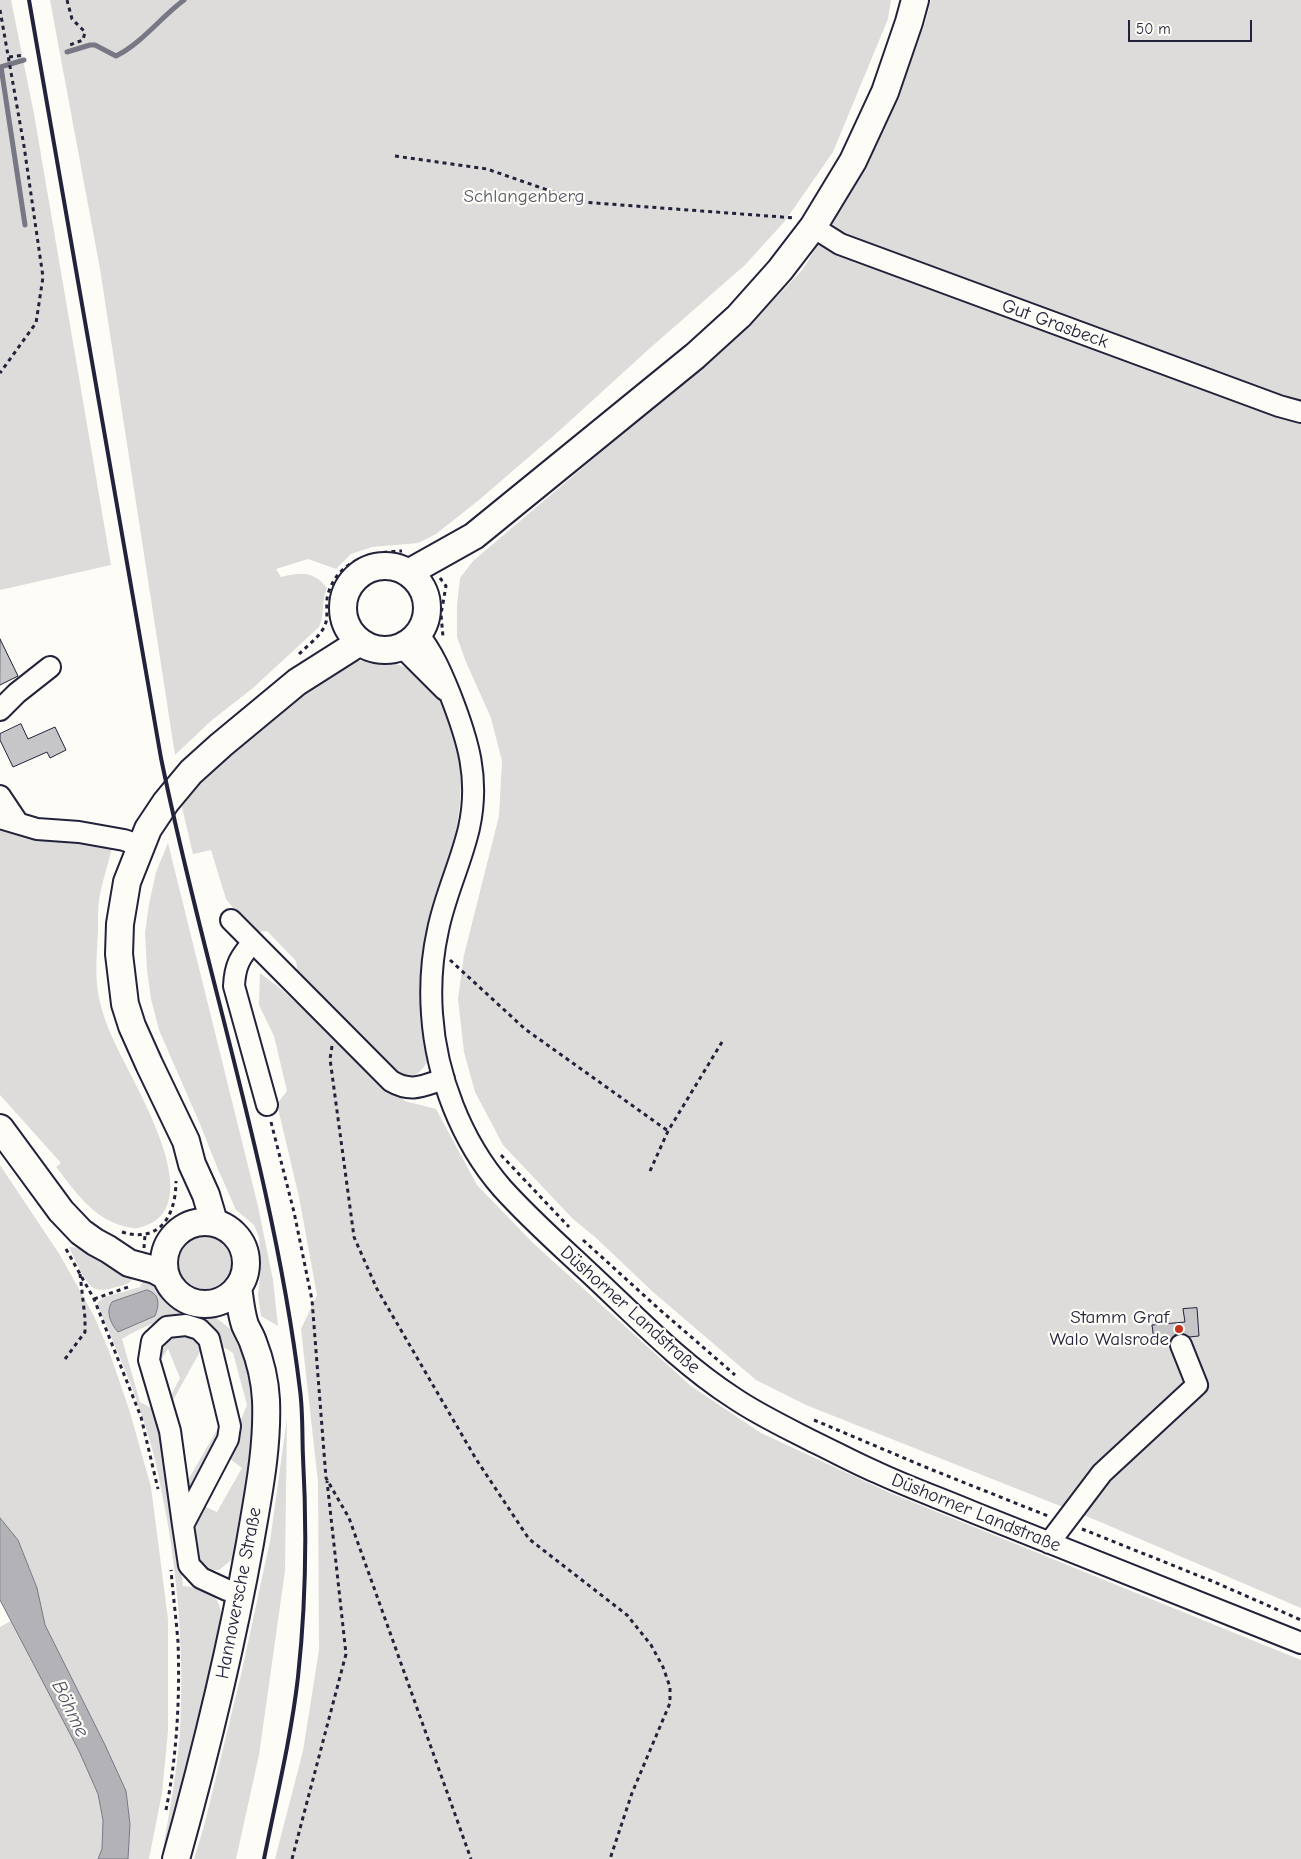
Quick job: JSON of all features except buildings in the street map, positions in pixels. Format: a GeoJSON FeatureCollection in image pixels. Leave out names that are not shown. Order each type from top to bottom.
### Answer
{"type":"FeatureCollection","features":[{"type":"Feature","properties":{"kind":"main road"},"geometry":{"type":"LineString","coordinates":[[424,576],[702,349],[739,316],[780,270],[802,223],[853,161],[885,92],[915,0]]}},
{"type":"Feature","properties":{"kind":"main road"},"geometry":{"type":"LineString","coordinates":[[382,567],[400,569],[424,576],[427,604],[424,625],[410,640],[385,650],[367,646],[354,634],[344,618],[344,601],[347,592],[357,577],[373,568],[382,567]]}},
{"type":"Feature","properties":{"kind":"main road"},"geometry":{"type":"LineString","coordinates":[[214,1222],[206,1194],[192,1164],[179,1126],[132,1026],[126,1004],[121,976],[120,934],[127,882],[148,829],[166,802],[190,772],[354,634]]}},
{"type":"Feature","properties":{"kind":"main road"},"geometry":{"type":"LineString","coordinates":[[0,1128],[70,1222],[95,1242],[112,1239],[144,1248],[180,1232],[197,1222],[214,1222],[225,1226],[242,1243],[246,1254],[246,1266],[244,1277],[238,1287],[222,1300],[212,1303],[190,1301],[180,1295],[166,1276],[164,1264],[166,1251],[180,1232],[192,1164]]}},
{"type":"Feature","properties":{"kind":"main road"},"geometry":{"type":"LineString","coordinates":[[112,1239],[129,1263],[155,1270],[166,1276]]}},
{"type":"Feature","properties":{"kind":"main road","name":"Hannoversche Straße"},"geometry":{"type":"LineString","coordinates":[[176,1859],[198,1780],[241,1594],[263,1465],[267,1422],[266,1398],[262,1372],[254,1344],[246,1326],[238,1287]]}},
{"type":"Feature","properties":{"kind":"main road"},"geometry":{"type":"LineString","coordinates":[[212,1303],[224,1309],[246,1326]]}},
{"type":"Feature","properties":{"kind":"street","name":"Gut Grasbeck"},"geometry":{"type":"LineString","coordinates":[[802,223],[840,244],[1279,406],[1301,412]]}},
{"type":"Feature","properties":{"kind":"street","name":"Düshorner Landstraße"},"geometry":{"type":"LineString","coordinates":[[410,640],[437,662],[445,678],[462,725],[470,755],[473,799],[468,832],[438,928],[445,954],[431,988],[432,1015],[444,1079],[457,1114],[476,1151],[500,1185],[540,1228],[588,1271],[668,1349],[733,1398],[767,1419],[876,1472],[1301,1643]]}},
{"type":"Feature","properties":{"kind":"street"},"geometry":{"type":"LineString","coordinates":[[0,710],[50,667]]}},
{"type":"Feature","properties":{"kind":"street"},"geometry":{"type":"LineString","coordinates":[[0,796],[9,820],[37,829],[79,832],[124,840],[141,846]]}},
{"type":"Feature","properties":{"kind":"street"},"geometry":{"type":"LineString","coordinates":[[231,920],[391,1081],[401,1086],[416,1088],[444,1079]]}},
{"type":"Feature","properties":{"kind":"street"},"geometry":{"type":"LineString","coordinates":[[253,942],[240,957],[235,971],[234,986],[267,1105]]}},
{"type":"Feature","properties":{"kind":"street"},"geometry":{"type":"LineString","coordinates":[[183,1524],[228,1439],[230,1426],[209,1339],[199,1329],[186,1325],[167,1327],[152,1342],[150,1360],[170,1430],[183,1524],[189,1564],[200,1578],[241,1594]]}},
{"type":"Feature","properties":{"kind":"street"},"geometry":{"type":"LineString","coordinates":[[1049,1543],[1102,1473],[1197,1385],[1181,1345]]}},
{"type":"Feature","properties":{"kind":"path"},"geometry":{"type":"LineString","coordinates":[[67,0],[72,19],[84,32],[83,40],[67,46]]}},
{"type":"Feature","properties":{"kind":"path"},"geometry":{"type":"LineString","coordinates":[[0,10],[24,146],[43,277],[36,323],[0,373]]}},
{"type":"Feature","properties":{"kind":"path"},"geometry":{"type":"LineString","coordinates":[[9,58],[24,55]]}},
{"type":"Feature","properties":{"kind":"path"},"geometry":{"type":"LineString","coordinates":[[395,156],[487,169],[582,202],[802,223]]}},
{"type":"Feature","properties":{"kind":"path"},"geometry":{"type":"LineString","coordinates":[[298,656],[319,635],[327,622],[328,594],[334,580],[352,562],[364,556],[381,552],[418,551],[424,576],[446,586],[441,614],[442,633],[445,642]]}},
{"type":"Feature","properties":{"kind":"path"},"geometry":{"type":"LineString","coordinates":[[445,954],[450,969]]}},
{"type":"Feature","properties":{"kind":"path"},"geometry":{"type":"LineString","coordinates":[[445,954],[525,1028],[668,1131]]}},
{"type":"Feature","properties":{"kind":"path"},"geometry":{"type":"LineString","coordinates":[[336,1026],[330,1059],[354,1237],[378,1289],[476,1459],[528,1539],[627,1615],[651,1645],[663,1667],[670,1687],[670,1703],[632,1793],[610,1859]]}},
{"type":"Feature","properties":{"kind":"path"},"geometry":{"type":"LineString","coordinates":[[650,1171],[668,1131],[722,1042]]}},
{"type":"Feature","properties":{"kind":"path"},"geometry":{"type":"LineString","coordinates":[[267,1105],[294,1212],[312,1300],[326,1478],[346,1654],[292,1859]]}},
{"type":"Feature","properties":{"kind":"path"},"geometry":{"type":"LineString","coordinates":[[494,1148],[575,1233]]}},
{"type":"Feature","properties":{"kind":"path"},"geometry":{"type":"LineString","coordinates":[[112,1239],[124,1233],[145,1235]]}},
{"type":"Feature","properties":{"kind":"path"},"geometry":{"type":"LineString","coordinates":[[582,1239],[738,1378]]}},
{"type":"Feature","properties":{"kind":"path"},"geometry":{"type":"LineString","coordinates":[[65,1359],[85,1332],[79,1270]]}},
{"type":"Feature","properties":{"kind":"path"},"geometry":{"type":"LineString","coordinates":[[136,1285],[94,1299],[141,1417],[158,1490]]}},
{"type":"Feature","properties":{"kind":"path"},"geometry":{"type":"LineString","coordinates":[[809,1418],[930,1469],[1212,1580],[1301,1620]]}},
{"type":"Feature","properties":{"kind":"path"},"geometry":{"type":"LineString","coordinates":[[326,1478],[349,1518],[471,1859]]}},
{"type":"Feature","properties":{"kind":"path"},"geometry":{"type":"LineString","coordinates":[[165,1813],[172,1776],[178,1710],[178,1642],[170,1568]]}},
{"type":"Feature","properties":{"kind":"green space"},"geometry":{"type":"Polygon","coordinates":[[[0,0],[11,0],[34,114],[111,565],[0,590],[0,0]]]}},
{"type":"Feature","properties":{"kind":"green space","name":"Schlangenberg"},"geometry":{"type":"Polygon","coordinates":[[[50,0],[891,0],[888,19],[833,152],[785,221],[745,265],[559,431],[479,500],[436,534],[418,543],[372,547],[351,554],[336,569],[308,559],[276,569],[281,577],[307,574],[317,578],[327,588],[319,627],[253,688],[212,720],[175,755],[100,269],[50,0]]]}},
{"type":"Feature","properties":{"kind":"green space"},"geometry":{"type":"Polygon","coordinates":[[[931,0],[1301,0],[1301,1608],[1098,1521],[806,1405],[756,1380],[653,1292],[595,1237],[573,1219],[503,1145],[475,1092],[464,1052],[458,999],[464,955],[499,816],[502,761],[491,718],[457,637],[457,606],[460,578],[473,561],[747,328],[803,269],[863,170],[898,95],[925,23],[931,0]]]}},
{"type":"Feature","properties":{"kind":"green space"},"geometry":{"type":"Polygon","coordinates":[[[366,660],[391,663],[412,670],[429,684],[442,705],[448,720],[460,766],[459,815],[456,831],[431,915],[423,959],[422,1002],[428,1061],[417,1074],[405,1078],[400,1078],[298,975],[296,961],[267,931],[256,932],[238,914],[226,899],[211,850],[193,854],[180,799],[193,784],[338,664],[366,660]]]}},
{"type":"Feature","properties":{"kind":"green space"},"geometry":{"type":"Polygon","coordinates":[[[0,824],[112,848],[99,900],[96,966],[98,993],[110,1032],[150,1113],[162,1143],[169,1172],[170,1197],[160,1217],[138,1228],[112,1222],[93,1210],[56,1167],[61,1163],[0,1095],[0,824]]]}},
{"type":"Feature","properties":{"kind":"green space"},"geometry":{"type":"Polygon","coordinates":[[[168,843],[258,1206],[273,1280],[278,1326],[261,1316],[258,1295],[261,1267],[259,1237],[254,1225],[236,1210],[159,1030],[151,999],[145,933],[156,872],[168,843]]]}},
{"type":"Feature","properties":{"kind":"green space"},"geometry":{"type":"Polygon","coordinates":[[[260,973],[281,989],[405,1101],[436,1109],[477,1185],[533,1243],[691,1386],[761,1433],[888,1492],[1301,1660],[1301,1859],[275,1859],[303,1751],[319,1650],[318,1482],[301,1329],[317,1295],[299,1197],[277,1104],[287,1091],[274,1036],[259,1005],[260,973]]]}},
{"type":"Feature","properties":{"kind":"green space"},"geometry":{"type":"Polygon","coordinates":[[[0,1165],[60,1255],[94,1316],[109,1351],[129,1409],[151,1487],[168,1619],[168,1731],[162,1793],[149,1859],[128,1859],[130,1824],[105,1745],[44,1625],[37,1588],[18,1540],[0,1518],[0,1165]]]}},
{"type":"Feature","properties":{"kind":"green space"},"geometry":{"type":"Polygon","coordinates":[[[204,1229],[217,1232],[227,1239],[234,1249],[237,1262],[234,1275],[227,1285],[217,1292],[204,1295],[191,1292],[181,1285],[174,1275],[171,1262],[174,1249],[181,1239],[191,1232],[204,1229]]]}},
{"type":"Feature","properties":{"kind":"green space"},"geometry":{"type":"Polygon","coordinates":[[[69,1247],[83,1248],[136,1272],[133,1279],[126,1284],[106,1290],[92,1287],[84,1277],[69,1247]]]}},
{"type":"Feature","properties":{"kind":"green space"},"geometry":{"type":"Polygon","coordinates":[[[145,1277],[163,1289],[175,1304],[215,1317],[233,1331],[241,1344],[251,1371],[256,1422],[237,1551],[234,1558],[219,1570],[209,1570],[203,1567],[197,1557],[192,1529],[204,1506],[217,1512],[242,1468],[230,1459],[239,1439],[240,1422],[247,1405],[233,1353],[218,1344],[187,1316],[153,1323],[122,1339],[140,1402],[156,1411],[166,1447],[183,1586],[201,1589],[212,1594],[219,1605],[223,1623],[166,1856],[162,1855],[177,1762],[181,1704],[181,1651],[175,1572],[158,1473],[146,1427],[98,1307],[98,1302],[105,1297],[140,1287],[145,1277]]]}},
{"type":"Feature","properties":{"kind":"green space"},"geometry":{"type":"Polygon","coordinates":[[[182,1335],[190,1338],[202,1348],[172,1402],[170,1397],[180,1378],[168,1349],[160,1361],[166,1344],[173,1338],[182,1335]]]}},
{"type":"Feature","properties":{"kind":"green space"},"geometry":{"type":"Polygon","coordinates":[[[287,1418],[285,1571],[259,1755],[236,1859],[194,1859],[204,1826],[241,1675],[270,1541],[287,1418]]]}},
{"type":"Feature","properties":{"kind":"green space"},"geometry":{"type":"Polygon","coordinates":[[[222,1421],[223,1431],[188,1494],[187,1482],[222,1421]]]}},
{"type":"Feature","properties":{"kind":"green space"},"geometry":{"type":"Polygon","coordinates":[[[11,1621],[79,1751],[98,1794],[103,1820],[102,1849],[98,1859],[0,1859],[0,1627],[11,1621]]]}},
{"type":"Feature","properties":{"kind":"water"},"geometry":{"type":"Polygon","coordinates":[[[147,1290],[157,1297],[158,1304],[155,1316],[118,1332],[109,1314],[112,1302],[147,1290]]]}},
{"type":"Feature","properties":{"kind":"water","name":"Böhme"},"geometry":{"type":"Polygon","coordinates":[[[0,1518],[18,1540],[37,1588],[45,1625],[126,1791],[130,1824],[128,1859],[98,1859],[102,1849],[103,1820],[98,1794],[79,1751],[0,1600],[0,1518]]]}},
{"type":"Feature","properties":{"kind":"waterway"},"geometry":{"type":"LineString","coordinates":[[67,52],[95,45],[116,56],[143,37],[184,0]]}},
{"type":"Feature","properties":{"kind":"waterway"},"geometry":{"type":"LineString","coordinates":[[0,67],[24,60]]}},
{"type":"Feature","properties":{"kind":"waterway"},"geometry":{"type":"LineString","coordinates":[[1,67],[25,225]]}},
{"type":"Feature","properties":{"kind":"railway"},"geometry":{"type":"LineString","coordinates":[[29,0],[161,758],[197,916],[256,1151],[288,1310],[300,1390],[305,1512],[301,1650],[291,1723],[264,1859]]}},
{"type":"Feature","properties":{"kind":"place","name":"Stamm Graf Walo Walsrode"},"geometry":{"type":"Point","coordinates":[1179,1329]}}]}
